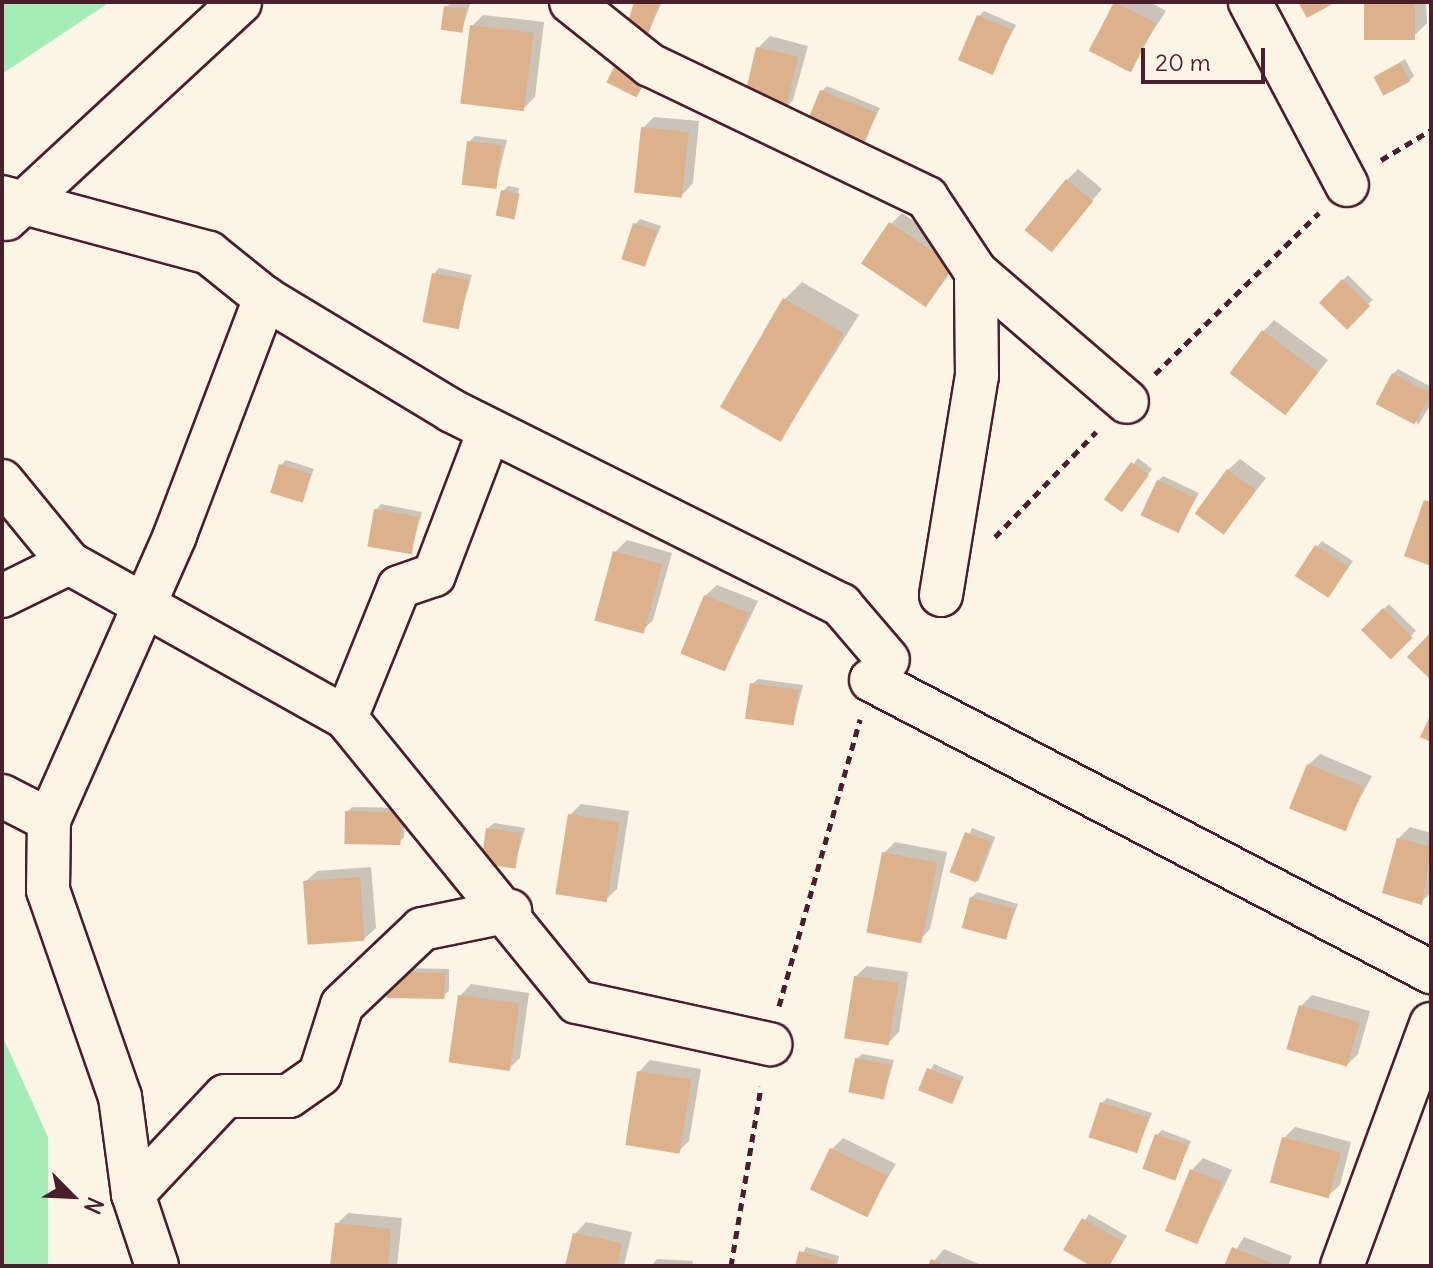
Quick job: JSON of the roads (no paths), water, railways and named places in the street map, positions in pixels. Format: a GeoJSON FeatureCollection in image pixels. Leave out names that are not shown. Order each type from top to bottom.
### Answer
{"type":"FeatureCollection","features":[{"type":"Feature","properties":{"kind":"street"},"geometry":{"type":"LineString","coordinates":[[8,208],[240,2]]}},
{"type":"Feature","properties":{"kind":"street"},"geometry":{"type":"LineString","coordinates":[[571,2],[650,65],[927,198],[976,272],[1127,402]]}},
{"type":"Feature","properties":{"kind":"street"},"geometry":{"type":"LineString","coordinates":[[1250,2],[1347,185]]}},
{"type":"Feature","properties":{"kind":"street"},"geometry":{"type":"LineString","coordinates":[[8,208],[209,253],[265,298],[489,431],[841,605],[880,670],[1431,972]]}},
{"type":"Feature","properties":{"kind":"street"},"geometry":{"type":"LineString","coordinates":[[941,595],[977,376],[976,272]]}},
{"type":"Feature","properties":{"kind":"street"},"geometry":{"type":"LineString","coordinates":[[157,1266],[133,1194],[120,1097],[48,890],[49,820],[147,601],[265,298]]}},
{"type":"Feature","properties":{"kind":"street"},"geometry":{"type":"LineString","coordinates":[[346,718],[399,587],[434,575],[489,431]]}},
{"type":"Feature","properties":{"kind":"street"},"geometry":{"type":"LineString","coordinates":[[2,481],[69,563],[147,601],[346,718],[510,911],[577,1002],[770,1044]]}},
{"type":"Feature","properties":{"kind":"street"},"geometry":{"type":"LineString","coordinates":[[2,596],[69,563]]}},
{"type":"Feature","properties":{"kind":"street"},"geometry":{"type":"LineString","coordinates":[[2,796],[49,820]]}},
{"type":"Feature","properties":{"kind":"street"},"geometry":{"type":"LineString","coordinates":[[133,1194],[225,1096],[289,1096],[320,1074],[342,1005],[422,929],[510,911]]}},
{"type":"Feature","properties":{"kind":"street"},"geometry":{"type":"LineString","coordinates":[[1342,1266],[1431,1024]]}}]}
